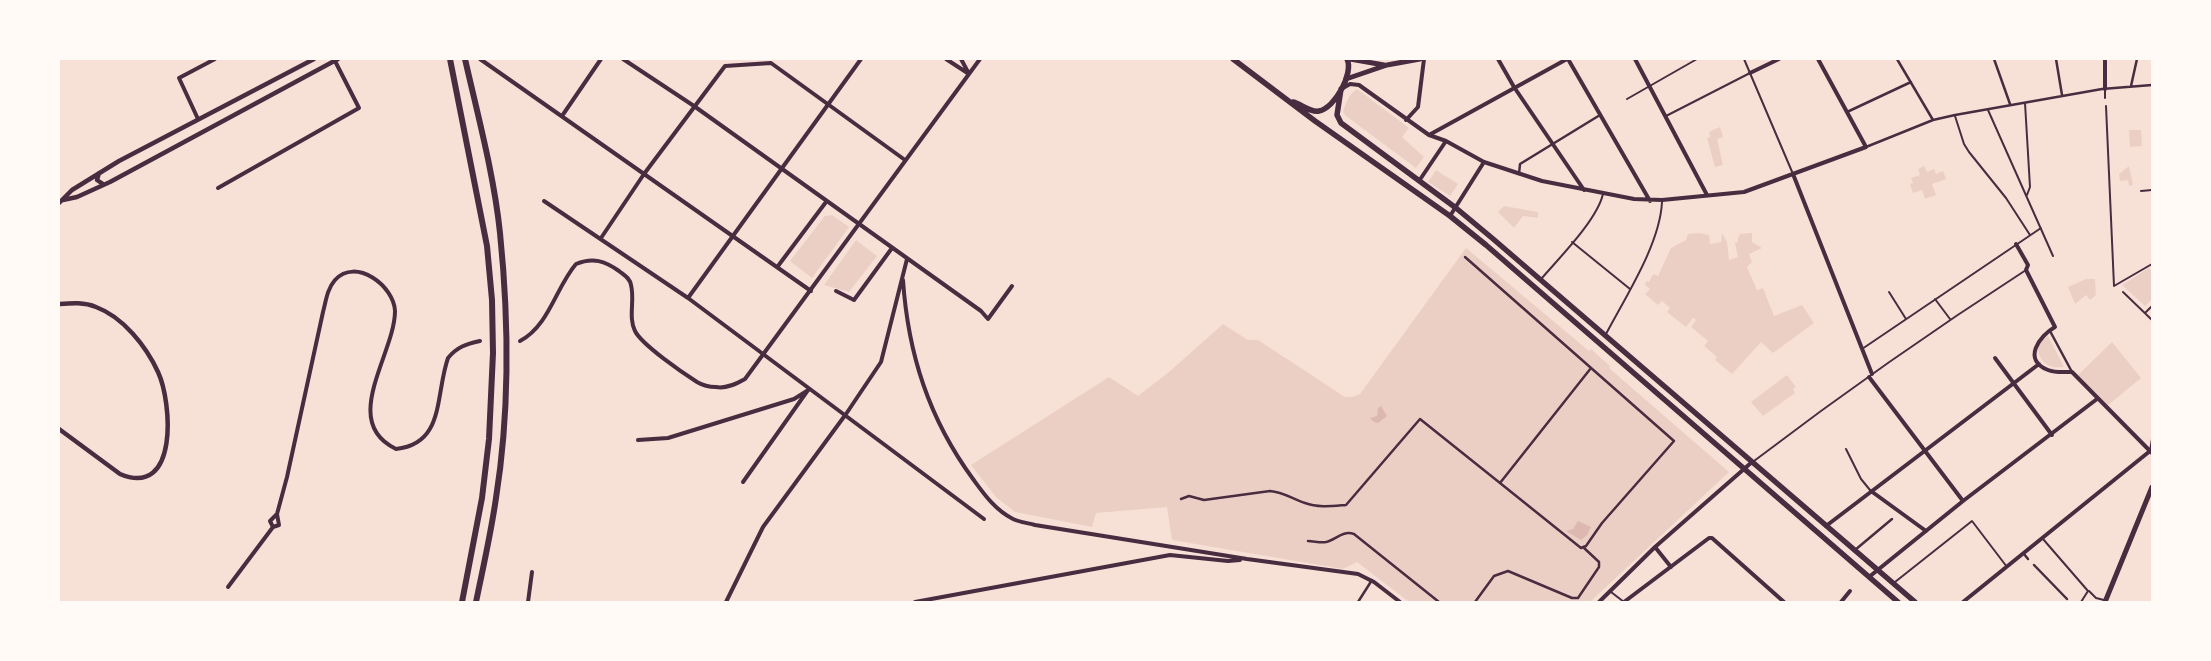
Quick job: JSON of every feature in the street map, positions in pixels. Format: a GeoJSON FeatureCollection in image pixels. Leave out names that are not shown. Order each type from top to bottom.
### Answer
{"type":"FeatureCollection","features":[{"type":"Feature","properties":{"kind":"highway"},"geometry":{"type":"LineString","coordinates":[[450,59],[487,246],[492,300],[493,354],[489,439],[482,498],[462,602]]}},
{"type":"Feature","properties":{"kind":"highway"},"geometry":{"type":"LineString","coordinates":[[465,59],[500,231],[507,321],[507,367],[503,442],[496,497],[476,602]]}},
{"type":"Feature","properties":{"kind":"main road"},"geometry":{"type":"LineString","coordinates":[[1233,59],[1315,121],[1450,216],[1568,314],[1898,602]]}},
{"type":"Feature","properties":{"kind":"main road"},"geometry":{"type":"LineString","coordinates":[[1287,99],[1311,110],[1321,111],[1334,100],[1341,89],[1350,70],[1348,59],[1387,66]]}},
{"type":"Feature","properties":{"kind":"main road"},"geometry":{"type":"LineString","coordinates":[[1346,79],[1387,66],[1420,59]]}},
{"type":"Feature","properties":{"kind":"main road"},"geometry":{"type":"LineString","coordinates":[[1341,89],[1338,120],[1456,208],[1541,279],[1915,602]]}},
{"type":"Feature","properties":{"kind":"main road"},"geometry":{"type":"LineString","coordinates":[[2106,601],[2152,487]]}},
{"type":"Feature","properties":{"kind":"street"},"geometry":{"type":"LineString","coordinates":[[198,120],[179,78],[215,59]]}},
{"type":"Feature","properties":{"kind":"street"},"geometry":{"type":"LineString","coordinates":[[61,201],[72,190],[100,173],[314,59]]}},
{"type":"Feature","properties":{"kind":"street"},"geometry":{"type":"LineString","coordinates":[[480,59],[811,290]]}},
{"type":"Feature","properties":{"kind":"street"},"geometry":{"type":"LineString","coordinates":[[562,116],[601,59]]}},
{"type":"Feature","properties":{"kind":"street"},"geometry":{"type":"LineString","coordinates":[[623,59],[694,106],[980,311],[988,319],[1012,286]]}},
{"type":"Feature","properties":{"kind":"street"},"geometry":{"type":"LineString","coordinates":[[688,298],[861,59]]}},
{"type":"Feature","properties":{"kind":"street"},"geometry":{"type":"LineString","coordinates":[[946,59],[969,74]]}},
{"type":"Feature","properties":{"kind":"street"},"geometry":{"type":"LineString","coordinates":[[961,59],[969,74]]}},
{"type":"Feature","properties":{"kind":"street"},"geometry":{"type":"LineString","coordinates":[[520,341],[529,336],[538,326],[576,264],[582,261],[600,260],[628,277],[631,285],[632,320],[635,331],[643,342],[699,383],[717,388],[733,385],[745,379],[980,59]]}},
{"type":"Feature","properties":{"kind":"street"},"geometry":{"type":"LineString","coordinates":[[1406,120],[1418,106],[1424,59]]}},
{"type":"Feature","properties":{"kind":"street"},"geometry":{"type":"LineString","coordinates":[[1498,59],[1514,87],[1584,190]]}},
{"type":"Feature","properties":{"kind":"street"},"geometry":{"type":"LineString","coordinates":[[1429,135],[1568,59],[1650,200]]}},
{"type":"Feature","properties":{"kind":"street"},"geometry":{"type":"LineString","coordinates":[[1635,59],[1707,196]]}},
{"type":"Feature","properties":{"kind":"street"},"geometry":{"type":"LineString","coordinates":[[1750,73],[1779,59]]}},
{"type":"Feature","properties":{"kind":"street"},"geometry":{"type":"LineString","coordinates":[[1818,59],[1866,147]]}},
{"type":"Feature","properties":{"kind":"street"},"geometry":{"type":"LineString","coordinates":[[1897,59],[1933,120]]}},
{"type":"Feature","properties":{"kind":"street"},"geometry":{"type":"LineString","coordinates":[[1994,59],[2010,104]]}},
{"type":"Feature","properties":{"kind":"street"},"geometry":{"type":"LineString","coordinates":[[2056,59],[2062,96]]}},
{"type":"Feature","properties":{"kind":"street"},"geometry":{"type":"LineString","coordinates":[[2105,59],[2105,89]]}},
{"type":"Feature","properties":{"kind":"street"},"geometry":{"type":"LineString","coordinates":[[2131,86],[2138,59]]}},
{"type":"Feature","properties":{"kind":"street"},"geometry":{"type":"LineString","coordinates":[[61,201],[77,197],[205,132],[335,60],[358,106],[356,111],[218,188]]}},
{"type":"Feature","properties":{"kind":"street"},"geometry":{"type":"LineString","coordinates":[[601,238],[644,174],[725,66],[771,63],[905,160]]}},
{"type":"Feature","properties":{"kind":"street"},"geometry":{"type":"LineString","coordinates":[[1847,112],[1911,82]]}},
{"type":"Feature","properties":{"kind":"street"},"geometry":{"type":"LineString","coordinates":[[1341,89],[1350,84],[1359,85],[1429,135],[1446,141],[1484,162],[1519,174],[1584,190],[1603,194],[1662,200],[1744,192],[1933,120],[2025,101],[2105,89],[2152,85]]}},
{"type":"Feature","properties":{"kind":"street"},"geometry":{"type":"LineString","coordinates":[[1519,174],[1520,164],[1600,115]]}},
{"type":"Feature","properties":{"kind":"street"},"geometry":{"type":"LineString","coordinates":[[1419,181],[1446,141]]}},
{"type":"Feature","properties":{"kind":"street"},"geometry":{"type":"LineString","coordinates":[[1450,216],[1484,162]]}},
{"type":"Feature","properties":{"kind":"street"},"geometry":{"type":"LineString","coordinates":[[100,173],[96,180],[103,184]]}},
{"type":"Feature","properties":{"kind":"street"},"geometry":{"type":"LineString","coordinates":[[1793,174],[1862,349],[1870,376],[1963,501]]}},
{"type":"Feature","properties":{"kind":"street"},"geometry":{"type":"LineString","coordinates":[[544,200],[688,298],[763,355],[846,414],[984,519]]}},
{"type":"Feature","properties":{"kind":"street"},"geometry":{"type":"LineString","coordinates":[[778,266],[826,202]]}},
{"type":"Feature","properties":{"kind":"street"},"geometry":{"type":"LineString","coordinates":[[2016,244],[2028,265],[2026,270],[2055,327],[2049,330],[2036,344],[2035,354],[2038,364],[2050,371],[2072,372]]}},
{"type":"Feature","properties":{"kind":"street"},"geometry":{"type":"LineString","coordinates":[[836,291],[854,300],[892,248]]}},
{"type":"Feature","properties":{"kind":"street"},"geometry":{"type":"LineString","coordinates":[[1464,257],[1674,441],[1602,523],[1584,547]]}},
{"type":"Feature","properties":{"kind":"street"},"geometry":{"type":"LineString","coordinates":[[726,602],[763,528],[846,414],[881,362],[908,259]]}},
{"type":"Feature","properties":{"kind":"street"},"geometry":{"type":"LineString","coordinates":[[228,588],[272,527],[279,525],[276,516],[323,312],[330,288],[336,279],[348,273],[358,272],[370,275],[387,288],[394,303],[395,314],[371,398],[371,422],[376,432],[386,444],[396,449],[419,443],[432,429],[448,358],[464,344],[480,341]]}},
{"type":"Feature","properties":{"kind":"street"},"geometry":{"type":"LineString","coordinates":[[903,280],[907,324],[922,386],[937,421],[962,464],[990,501],[1013,519],[1035,525],[1247,559],[1358,574],[1372,580],[1400,602]]}},
{"type":"Feature","properties":{"kind":"street"},"geometry":{"type":"LineString","coordinates":[[59,304],[78,302],[96,307],[113,316],[130,331],[150,357],[159,373],[167,407],[168,435],[164,460],[156,470],[147,476],[138,478],[128,477],[120,474],[59,429]]}},
{"type":"Feature","properties":{"kind":"street"},"geometry":{"type":"LineString","coordinates":[[1963,602],[2151,452],[2097,400],[2072,372],[2049,330]]}},
{"type":"Feature","properties":{"kind":"street"},"geometry":{"type":"LineString","coordinates":[[1995,358],[2052,435]]}},
{"type":"Feature","properties":{"kind":"street"},"geometry":{"type":"LineString","coordinates":[[1826,526],[2038,364]]}},
{"type":"Feature","properties":{"kind":"street"},"geometry":{"type":"LineString","coordinates":[[1500,483],[1592,368]]}},
{"type":"Feature","properties":{"kind":"street"},"geometry":{"type":"LineString","coordinates":[[638,440],[668,438],[794,399],[810,389]]}},
{"type":"Feature","properties":{"kind":"street"},"geometry":{"type":"LineString","coordinates":[[743,482],[810,389]]}},
{"type":"Feature","properties":{"kind":"street"},"geometry":{"type":"LineString","coordinates":[[1870,577],[1877,569],[1963,501],[2097,400]]}},
{"type":"Feature","properties":{"kind":"street"},"geometry":{"type":"LineString","coordinates":[[1181,499],[1189,496],[1204,500],[1270,491],[1281,492],[1305,503],[1333,506],[1346,505],[1420,419],[1578,547],[1584,547],[1599,562],[1599,567],[1578,598],[1572,598],[1508,571],[1494,576],[1475,602]]}},
{"type":"Feature","properties":{"kind":"street"},"geometry":{"type":"LineString","coordinates":[[1599,602],[1655,547],[1752,462]]}},
{"type":"Feature","properties":{"kind":"street"},"geometry":{"type":"LineString","coordinates":[[1871,491],[1926,531]]}},
{"type":"Feature","properties":{"kind":"street"},"geometry":{"type":"LineString","coordinates":[[272,527],[270,520],[276,516]]}},
{"type":"Feature","properties":{"kind":"street"},"geometry":{"type":"LineString","coordinates":[[1855,550],[1892,519]]}},
{"type":"Feature","properties":{"kind":"street"},"geometry":{"type":"LineString","coordinates":[[1308,540],[1328,542],[1338,535],[1350,532],[1439,602]]}},
{"type":"Feature","properties":{"kind":"street"},"geometry":{"type":"LineString","coordinates":[[1624,602],[1709,538],[1712,538],[1784,602]]}},
{"type":"Feature","properties":{"kind":"street"},"geometry":{"type":"LineString","coordinates":[[1655,547],[1671,567]]}},
{"type":"Feature","properties":{"kind":"street"},"geometry":{"type":"LineString","coordinates":[[2024,554],[2028,558]]}},
{"type":"Feature","properties":{"kind":"street"},"geometry":{"type":"LineString","coordinates":[[915,602],[1170,556],[1228,561],[1247,559]]}},
{"type":"Feature","properties":{"kind":"street"},"geometry":{"type":"LineString","coordinates":[[2034,565],[2068,600]]}},
{"type":"Feature","properties":{"kind":"street"},"geometry":{"type":"LineString","coordinates":[[528,602],[532,572]]}},
{"type":"Feature","properties":{"kind":"street"},"geometry":{"type":"LineString","coordinates":[[1358,602],[1372,580]]}},
{"type":"Feature","properties":{"kind":"street"},"geometry":{"type":"LineString","coordinates":[[1841,602],[1850,592]]}},
{"type":"Feature","properties":{"kind":"lane"},"geometry":{"type":"LineString","coordinates":[[1627,99],[1697,59]]}},
{"type":"Feature","properties":{"kind":"lane"},"geometry":{"type":"LineString","coordinates":[[1744,59],[1793,174]]}},
{"type":"Feature","properties":{"kind":"lane"},"geometry":{"type":"LineString","coordinates":[[1666,116],[1750,73]]}},
{"type":"Feature","properties":{"kind":"lane"},"geometry":{"type":"LineString","coordinates":[[2105,89],[2105,98]]}},
{"type":"Feature","properties":{"kind":"lane"},"geometry":{"type":"LineString","coordinates":[[2025,101],[2030,187],[2027,195]]}},
{"type":"Feature","properties":{"kind":"lane"},"geometry":{"type":"LineString","coordinates":[[2106,106],[2114,286],[2152,264]]}},
{"type":"Feature","properties":{"kind":"lane"},"geometry":{"type":"LineString","coordinates":[[1987,109],[2053,256]]}},
{"type":"Feature","properties":{"kind":"lane"},"geometry":{"type":"LineString","coordinates":[[1955,115],[1964,144],[1969,152],[2010,203],[2030,235]]}},
{"type":"Feature","properties":{"kind":"lane"},"geometry":{"type":"LineString","coordinates":[[2141,191],[2152,190]]}},
{"type":"Feature","properties":{"kind":"lane"},"geometry":{"type":"LineString","coordinates":[[1541,279],[1601,204],[1603,194]]}},
{"type":"Feature","properties":{"kind":"lane"},"geometry":{"type":"LineString","coordinates":[[1606,334],[1630,289],[1658,227],[1662,200]]}},
{"type":"Feature","properties":{"kind":"lane"},"geometry":{"type":"LineString","coordinates":[[1862,349],[2041,228]]}},
{"type":"Feature","properties":{"kind":"lane"},"geometry":{"type":"LineString","coordinates":[[1572,242],[1630,289]]}},
{"type":"Feature","properties":{"kind":"lane"},"geometry":{"type":"LineString","coordinates":[[1752,462],[1828,405],[1950,319],[2026,270]]}},
{"type":"Feature","properties":{"kind":"lane"},"geometry":{"type":"LineString","coordinates":[[1889,292],[1906,319]]}},
{"type":"Feature","properties":{"kind":"lane"},"geometry":{"type":"LineString","coordinates":[[2123,292],[2152,320]]}},
{"type":"Feature","properties":{"kind":"lane"},"geometry":{"type":"LineString","coordinates":[[1935,299],[1950,319]]}},
{"type":"Feature","properties":{"kind":"lane"},"geometry":{"type":"LineString","coordinates":[[2145,313],[2152,306]]}},
{"type":"Feature","properties":{"kind":"lane"},"geometry":{"type":"LineString","coordinates":[[2151,452],[2152,439]]}},
{"type":"Feature","properties":{"kind":"lane"},"geometry":{"type":"LineString","coordinates":[[1846,449],[1861,479],[1871,491]]}},
{"type":"Feature","properties":{"kind":"lane"},"geometry":{"type":"LineString","coordinates":[[1894,584],[1972,521],[2007,567]]}},
{"type":"Feature","properties":{"kind":"lane"},"geometry":{"type":"LineString","coordinates":[[2043,538],[2088,591],[2096,598],[2106,601]]}},
{"type":"Feature","properties":{"kind":"lane"},"geometry":{"type":"LineString","coordinates":[[2081,602],[2088,591]]}},
{"type":"Feature","properties":{"kind":"lane"},"geometry":{"type":"LineString","coordinates":[[1611,592],[1624,602]]}},
{"type":"Feature","properties":{"kind":"shaded area"},"geometry":{"type":"Polygon","coordinates":[[[1357,89],[1409,128],[1402,137],[1424,157],[1416,168],[1343,112],[1348,99],[1357,89]]]}},
{"type":"Feature","properties":{"kind":"shaded area"},"geometry":{"type":"Polygon","coordinates":[[[1720,127],[1723,137],[1717,139],[1723,165],[1715,167],[1707,138],[1710,137],[1709,132],[1720,127]]]}},
{"type":"Feature","properties":{"kind":"shaded area"},"geometry":{"type":"Polygon","coordinates":[[[2129,130],[2141,130],[2142,146],[2130,147],[2129,130]]]}},
{"type":"Feature","properties":{"kind":"shaded area"},"geometry":{"type":"Polygon","coordinates":[[[1924,166],[1927,172],[1934,169],[1936,174],[1943,171],[1946,179],[1932,184],[1936,195],[1925,199],[1922,190],[1913,193],[1910,184],[1913,183],[1911,178],[1920,175],[1918,169],[1924,166]]]}},
{"type":"Feature","properties":{"kind":"shaded area"},"geometry":{"type":"Polygon","coordinates":[[[2129,166],[2133,185],[2129,186],[2128,180],[2120,181],[2119,174],[2129,166]]]}},
{"type":"Feature","properties":{"kind":"shaded area"},"geometry":{"type":"Polygon","coordinates":[[[1436,170],[1458,184],[1450,196],[1428,182],[1436,170]]]}},
{"type":"Feature","properties":{"kind":"shaded area"},"geometry":{"type":"Polygon","coordinates":[[[1504,206],[1538,212],[1538,218],[1523,216],[1514,228],[1498,212],[1504,206]]]}},
{"type":"Feature","properties":{"kind":"shaded area"},"geometry":{"type":"Polygon","coordinates":[[[832,215],[849,227],[812,278],[790,261],[825,216],[832,215]]]}},
{"type":"Feature","properties":{"kind":"shaded area"},"geometry":{"type":"Polygon","coordinates":[[[1699,233],[1709,235],[1710,244],[1721,242],[1722,233],[1727,242],[1729,260],[1738,257],[1735,243],[1738,242],[1740,234],[1752,233],[1752,242],[1762,248],[1749,254],[1752,262],[1747,267],[1757,290],[1763,288],[1774,316],[1802,305],[1814,323],[1773,353],[1761,342],[1732,374],[1715,360],[1717,357],[1704,346],[1708,341],[1691,327],[1696,320],[1693,318],[1686,327],[1667,312],[1670,308],[1662,301],[1658,305],[1645,294],[1650,289],[1645,285],[1646,281],[1649,282],[1653,274],[1658,276],[1671,248],[1686,240],[1688,234],[1699,233]]]}},
{"type":"Feature","properties":{"kind":"shaded area"},"geometry":{"type":"Polygon","coordinates":[[[856,240],[877,256],[849,292],[824,285],[856,240]]]}},
{"type":"Feature","properties":{"kind":"shaded area"},"geometry":{"type":"Polygon","coordinates":[[[1466,248],[1589,351],[1591,349],[1610,366],[1609,368],[1729,472],[1590,602],[1409,602],[1357,562],[1343,569],[1172,540],[1167,507],[1096,513],[1092,527],[1015,512],[996,497],[971,465],[1109,377],[1138,396],[1169,372],[1223,324],[1248,340],[1258,340],[1345,397],[1360,394],[1466,248]]]}},
{"type":"Feature","properties":{"kind":"shaded area"},"geometry":{"type":"Polygon","coordinates":[[[2149,268],[2152,272],[2152,299],[2145,306],[2122,285],[2149,268]]]}},
{"type":"Feature","properties":{"kind":"shaded area"},"geometry":{"type":"Polygon","coordinates":[[[2086,279],[2095,279],[2096,295],[2090,300],[2086,295],[2075,304],[2068,287],[2086,279]]]}},
{"type":"Feature","properties":{"kind":"shaded area"},"geometry":{"type":"Polygon","coordinates":[[[2048,336],[2064,367],[2054,367],[2043,362],[2038,349],[2041,341],[2048,336]]]}},
{"type":"Feature","properties":{"kind":"shaded area"},"geometry":{"type":"Polygon","coordinates":[[[2112,342],[2141,378],[2107,406],[2077,376],[2112,342]]]}},
{"type":"Feature","properties":{"kind":"shaded area"},"geometry":{"type":"Polygon","coordinates":[[[1787,375],[1796,387],[1793,389],[1795,393],[1763,416],[1751,402],[1787,375]]]}},
{"type":"Feature","properties":{"kind":"shaded area"},"geometry":{"type":"Polygon","coordinates":[[[1381,406],[1387,416],[1378,423],[1374,422],[1370,418],[1377,416],[1378,408],[1381,406]]]}},
{"type":"Feature","properties":{"kind":"shaded area"},"geometry":{"type":"Polygon","coordinates":[[[1578,521],[1591,527],[1587,535],[1581,540],[1566,531],[1573,529],[1578,521]]]}}]}
